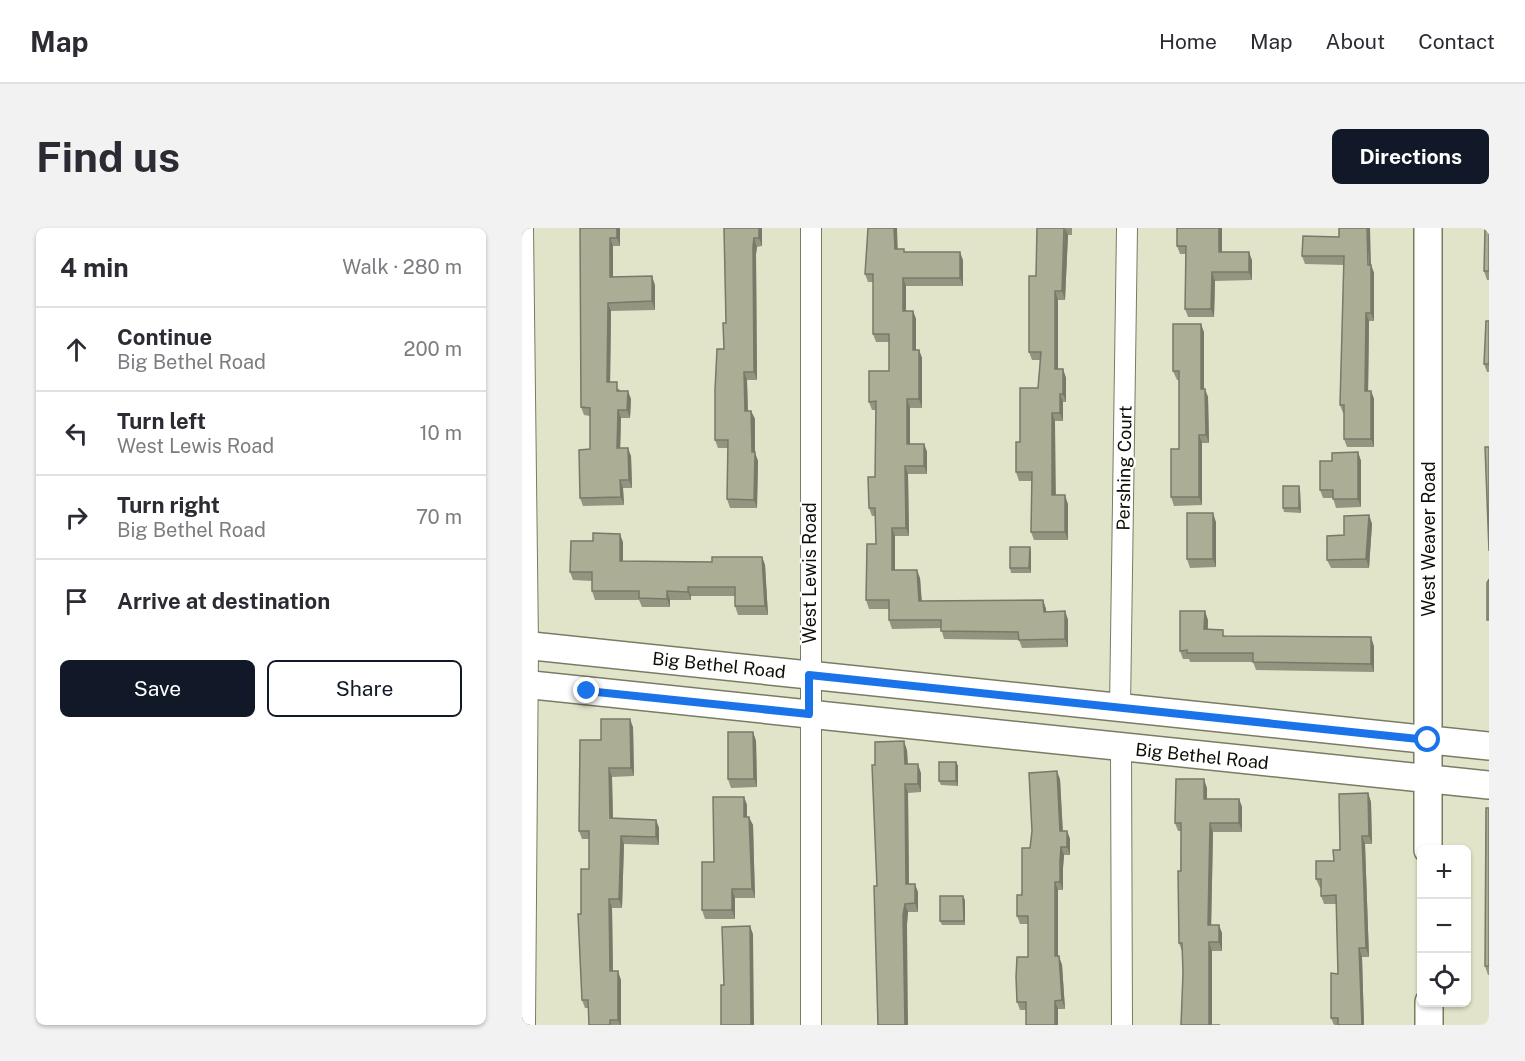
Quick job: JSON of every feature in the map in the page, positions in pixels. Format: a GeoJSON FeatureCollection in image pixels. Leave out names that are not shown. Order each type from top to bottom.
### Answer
{"type":"FeatureCollection","features":[{"type":"Feature","properties":{"kind":"main road","name":"West Weaver Road"},"geometry":{"type":"LineString","coordinates":[[1428,228],[1428,845]]}},
{"type":"Feature","properties":{"kind":"main road","name":"Big Bethel Road"},"geometry":{"type":"LineString","coordinates":[[525,645],[1489,746]]}},
{"type":"Feature","properties":{"kind":"main road","name":"Big Bethel Road"},"geometry":{"type":"LineString","coordinates":[[525,685],[1489,785]]}},
{"type":"Feature","properties":{"kind":"main road"},"geometry":{"type":"LineString","coordinates":[[1429,1007],[1429,1025]]}},
{"type":"Feature","properties":{"kind":"street"},"geometry":{"type":"LineString","coordinates":[[523,228],[525,1025]]}},
{"type":"Feature","properties":{"kind":"street","name":"West Lewis Road"},"geometry":{"type":"LineString","coordinates":[[811,228],[809,675],[811,1025]]}},
{"type":"Feature","properties":{"kind":"street","name":"Pershing Court"},"geometry":{"type":"LineString","coordinates":[[1120,708],[1127,228]]}},
{"type":"Feature","properties":{"kind":"street"},"geometry":{"type":"LineString","coordinates":[[1121,748],[1122,1025]]}},
{"type":"Feature","properties":{"kind":"building"},"geometry":{"type":"Polygon","coordinates":[[[580,228],[617,228],[617,238],[610,238],[610,277],[652,276],[652,301],[608,303],[607,382],[617,382],[617,391],[628,391],[627,410],[618,410],[617,448],[628,448],[629,480],[620,480],[621,497],[580,498],[579,450],[590,449],[590,408],[581,407],[580,228]]]}},
{"type":"Feature","properties":{"kind":"building"},"geometry":{"type":"Polygon","coordinates":[[[724,228],[759,228],[759,238],[754,238],[753,246],[754,372],[744,372],[745,411],[751,411],[752,452],[755,452],[754,500],[727,499],[728,440],[715,440],[717,349],[724,349],[723,323],[726,323],[724,228]]]}},
{"type":"Feature","properties":{"kind":"building"},"geometry":{"type":"Polygon","coordinates":[[[868,228],[894,228],[895,249],[904,249],[904,252],[960,252],[960,278],[903,278],[903,311],[913,311],[913,350],[919,350],[919,399],[907,399],[907,444],[924,444],[924,466],[905,466],[906,528],[892,528],[892,570],[917,570],[919,601],[1043,600],[1044,612],[1065,611],[1065,639],[1019,640],[1018,632],[941,631],[941,620],[889,620],[889,600],[866,600],[867,544],[876,544],[875,508],[869,508],[868,477],[875,477],[876,401],[869,402],[869,371],[889,371],[889,334],[873,334],[873,274],[865,274],[868,228]]]}},
{"type":"Feature","properties":{"kind":"building"},"geometry":{"type":"Polygon","coordinates":[[[1037,228],[1064,228],[1062,291],[1055,291],[1055,369],[1063,369],[1063,394],[1060,394],[1060,413],[1052,413],[1052,495],[1065,495],[1065,532],[1031,532],[1032,472],[1016,472],[1016,442],[1020,442],[1020,388],[1038,388],[1041,352],[1029,352],[1029,276],[1036,276],[1037,228]]]}},
{"type":"Feature","properties":{"kind":"building"},"geometry":{"type":"Polygon","coordinates":[[[1177,228],[1219,228],[1219,252],[1249,252],[1249,272],[1212,272],[1211,309],[1185,309],[1186,246],[1177,246],[1177,228]]]}},
{"type":"Feature","properties":{"kind":"building"},"geometry":{"type":"Polygon","coordinates":[[[1339,228],[1367,228],[1368,265],[1371,265],[1371,313],[1366,313],[1365,391],[1371,391],[1371,439],[1344,439],[1344,405],[1340,405],[1344,256],[1302,256],[1303,236],[1339,237],[1339,228]]]}},
{"type":"Feature","properties":{"kind":"building"},"geometry":{"type":"Polygon","coordinates":[[[1485,228],[1489,228],[1489,271],[1484,271],[1485,228]]]}},
{"type":"Feature","properties":{"kind":"building"},"geometry":{"type":"Polygon","coordinates":[[[1486,321],[1489,321],[1489,364],[1484,364],[1486,321]]]}},
{"type":"Feature","properties":{"kind":"building"},"geometry":{"type":"Polygon","coordinates":[[[1173,324],[1201,324],[1201,389],[1205,389],[1206,435],[1199,435],[1199,497],[1171,497],[1171,449],[1179,449],[1179,371],[1173,371],[1173,324]]]}},
{"type":"Feature","properties":{"kind":"building"},"geometry":{"type":"Polygon","coordinates":[[[1485,447],[1489,447],[1489,551],[1485,447]]]}},
{"type":"Feature","properties":{"kind":"building"},"geometry":{"type":"Polygon","coordinates":[[[1358,452],[1358,499],[1333,499],[1333,490],[1320,490],[1320,461],[1332,461],[1332,453],[1358,452]]]}},
{"type":"Feature","properties":{"kind":"building"},"geometry":{"type":"Polygon","coordinates":[[[1283,486],[1299,486],[1299,508],[1283,508],[1283,486]]]}},
{"type":"Feature","properties":{"kind":"building"},"geometry":{"type":"Polygon","coordinates":[[[1187,513],[1213,513],[1213,559],[1187,559],[1187,513]]]}},
{"type":"Feature","properties":{"kind":"building"},"geometry":{"type":"Polygon","coordinates":[[[1369,515],[1366,559],[1327,560],[1327,536],[1344,535],[1344,516],[1369,515]]]}},
{"type":"Feature","properties":{"kind":"building"},"geometry":{"type":"Polygon","coordinates":[[[593,533],[620,534],[620,561],[712,562],[712,557],[762,557],[765,606],[735,606],[735,587],[688,587],[688,592],[667,591],[667,599],[639,598],[639,591],[592,591],[592,572],[570,572],[571,541],[593,541],[593,533]]]}},
{"type":"Feature","properties":{"kind":"building"},"geometry":{"type":"Polygon","coordinates":[[[1010,547],[1030,547],[1029,568],[1010,568],[1010,547]]]}},
{"type":"Feature","properties":{"kind":"building"},"geometry":{"type":"Polygon","coordinates":[[[1489,579],[1489,620],[1487,620],[1487,583],[1489,579]]]}},
{"type":"Feature","properties":{"kind":"building"},"geometry":{"type":"Polygon","coordinates":[[[1180,611],[1205,611],[1204,629],[1223,630],[1223,636],[1371,637],[1371,664],[1253,662],[1253,653],[1187,653],[1187,650],[1180,651],[1180,611]]]}},
{"type":"Feature","properties":{"kind":"building"},"geometry":{"type":"Polygon","coordinates":[[[601,719],[630,719],[631,768],[609,768],[610,818],[656,820],[656,837],[621,836],[619,899],[609,899],[610,971],[618,971],[618,1020],[610,1020],[610,1025],[589,1025],[588,1000],[582,1000],[578,914],[581,914],[581,869],[589,869],[589,831],[579,831],[580,740],[601,740],[601,719]]]}},
{"type":"Feature","properties":{"kind":"building"},"geometry":{"type":"Polygon","coordinates":[[[728,732],[753,732],[754,779],[728,779],[728,732]]]}},
{"type":"Feature","properties":{"kind":"building"},"geometry":{"type":"Polygon","coordinates":[[[904,741],[905,764],[918,764],[918,784],[905,784],[906,884],[915,884],[915,903],[905,904],[903,915],[905,1025],[878,1025],[874,886],[877,886],[872,765],[875,765],[875,742],[904,741]]]}},
{"type":"Feature","properties":{"kind":"building"},"geometry":{"type":"Polygon","coordinates":[[[939,762],[956,762],[956,781],[939,781],[939,762]]]}},
{"type":"Feature","properties":{"kind":"building"},"geometry":{"type":"Polygon","coordinates":[[[1057,771],[1060,831],[1067,831],[1067,847],[1061,847],[1060,882],[1055,882],[1055,956],[1059,956],[1062,1000],[1055,1001],[1055,1025],[1026,1025],[1026,1002],[1017,1002],[1016,977],[1017,957],[1028,957],[1028,916],[1017,916],[1017,895],[1022,895],[1022,848],[1030,848],[1032,831],[1029,773],[1057,771]]]}},
{"type":"Feature","properties":{"kind":"building"},"geometry":{"type":"Polygon","coordinates":[[[1176,779],[1204,779],[1204,799],[1239,799],[1239,823],[1210,823],[1208,925],[1219,925],[1219,942],[1209,942],[1209,1025],[1181,1025],[1183,973],[1182,943],[1179,943],[1178,871],[1181,871],[1181,823],[1175,823],[1176,779]]]}},
{"type":"Feature","properties":{"kind":"building"},"geometry":{"type":"Polygon","coordinates":[[[1368,793],[1369,836],[1362,836],[1366,948],[1359,948],[1362,1025],[1338,1025],[1338,1018],[1331,1018],[1331,973],[1338,974],[1336,895],[1321,896],[1321,879],[1316,879],[1316,861],[1334,861],[1333,850],[1340,850],[1339,794],[1368,793]]]}},
{"type":"Feature","properties":{"kind":"building"},"geometry":{"type":"Polygon","coordinates":[[[713,797],[744,797],[744,817],[749,817],[752,889],[732,889],[732,910],[702,910],[702,862],[714,862],[713,797]]]}},
{"type":"Feature","properties":{"kind":"building"},"geometry":{"type":"Polygon","coordinates":[[[1486,808],[1489,808],[1489,966],[1485,966],[1486,808]]]}},
{"type":"Feature","properties":{"kind":"building"},"geometry":{"type":"Polygon","coordinates":[[[940,896],[963,896],[964,921],[940,921],[940,896]]]}},
{"type":"Feature","properties":{"kind":"building"},"geometry":{"type":"Polygon","coordinates":[[[750,926],[751,1025],[721,1025],[721,985],[724,985],[722,927],[750,926]]]}},
{"type":"Feature","properties":{"kind":"route"},"geometry":{"type":"LineString","coordinates":[[587,691],[809,714],[809,675],[1428,740]]}}]}
